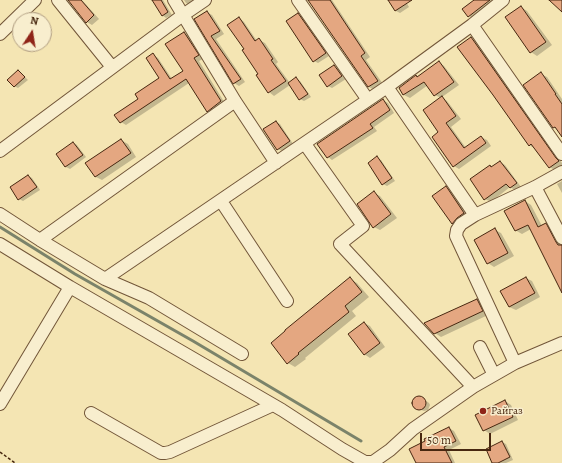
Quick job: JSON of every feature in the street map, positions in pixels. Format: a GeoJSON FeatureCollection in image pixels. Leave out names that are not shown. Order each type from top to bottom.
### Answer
{"type":"FeatureCollection","features":[{"type":"Feature","properties":{"kind":"street"},"geometry":{"type":"LineString","coordinates":[[0,34],[35,0]]}},
{"type":"Feature","properties":{"kind":"street"},"geometry":{"type":"LineString","coordinates":[[58,0],[112,67]]}},
{"type":"Feature","properties":{"kind":"street"},"geometry":{"type":"LineString","coordinates":[[174,0],[235,101],[276,163]]}},
{"type":"Feature","properties":{"kind":"street"},"geometry":{"type":"LineString","coordinates":[[0,151],[112,67],[205,0]]}},
{"type":"Feature","properties":{"kind":"street"},"geometry":{"type":"LineString","coordinates":[[298,0],[368,100]]}},
{"type":"Feature","properties":{"kind":"street"},"geometry":{"type":"LineString","coordinates":[[105,279],[368,100],[472,25],[503,0]]}},
{"type":"Feature","properties":{"kind":"street"},"geometry":{"type":"LineString","coordinates":[[472,25],[562,154]]}},
{"type":"Feature","properties":{"kind":"street"},"geometry":{"type":"LineString","coordinates":[[386,87],[475,215]]}},
{"type":"Feature","properties":{"kind":"street"},"geometry":{"type":"LineString","coordinates":[[40,240],[235,101]]}},
{"type":"Feature","properties":{"kind":"street"},"geometry":{"type":"LineString","coordinates":[[305,144],[363,226],[340,244],[473,388]]}},
{"type":"Feature","properties":{"kind":"street"},"geometry":{"type":"LineString","coordinates":[[515,363],[456,236],[457,230],[461,224],[475,215],[535,187],[562,172]]}},
{"type":"Feature","properties":{"kind":"street"},"geometry":{"type":"LineString","coordinates":[[535,187],[562,238]]}},
{"type":"Feature","properties":{"kind":"street"},"geometry":{"type":"LineString","coordinates":[[220,201],[287,301]]}},
{"type":"Feature","properties":{"kind":"street"},"geometry":{"type":"LineString","coordinates":[[0,214],[105,279],[149,298],[242,354]]}},
{"type":"Feature","properties":{"kind":"street"},"geometry":{"type":"LineString","coordinates":[[0,244],[70,287],[273,405],[365,462],[373,462],[390,450],[413,429],[494,375],[515,363],[562,343]]}},
{"type":"Feature","properties":{"kind":"street"},"geometry":{"type":"LineString","coordinates":[[0,404],[70,287]]}},
{"type":"Feature","properties":{"kind":"street"},"geometry":{"type":"LineString","coordinates":[[480,347],[494,375]]}},
{"type":"Feature","properties":{"kind":"street"},"geometry":{"type":"LineString","coordinates":[[91,413],[161,453],[165,453],[177,449],[273,405]]}},
{"type":"Feature","properties":{"kind":"path"},"geometry":{"type":"LineString","coordinates":[[0,452],[15,463]]}},
{"type":"Feature","properties":{"kind":"building"},"geometry":{"type":"Polygon","coordinates":[[[68,0],[81,0],[94,15],[86,23],[68,0]]]}},
{"type":"Feature","properties":{"kind":"building"},"geometry":{"type":"Polygon","coordinates":[[[152,0],[161,0],[168,12],[162,16],[152,0]]]}},
{"type":"Feature","properties":{"kind":"building"},"geometry":{"type":"Polygon","coordinates":[[[308,0],[330,0],[365,53],[361,56],[378,81],[368,87],[308,0]]]}},
{"type":"Feature","properties":{"kind":"building"},"geometry":{"type":"Polygon","coordinates":[[[388,0],[412,0],[395,11],[388,0]]]}},
{"type":"Feature","properties":{"kind":"building"},"geometry":{"type":"Polygon","coordinates":[[[474,0],[490,0],[468,17],[462,9],[474,0]]]}},
{"type":"Feature","properties":{"kind":"building"},"geometry":{"type":"Polygon","coordinates":[[[549,0],[562,0],[562,12],[549,0]]]}},
{"type":"Feature","properties":{"kind":"building"},"geometry":{"type":"Polygon","coordinates":[[[521,6],[546,42],[530,53],[505,17],[521,6]]]}},
{"type":"Feature","properties":{"kind":"building"},"geometry":{"type":"Polygon","coordinates":[[[207,11],[220,31],[211,36],[241,79],[233,84],[194,19],[207,11]]]}},
{"type":"Feature","properties":{"kind":"building"},"geometry":{"type":"Polygon","coordinates":[[[298,13],[326,53],[313,62],[286,21],[298,13]]]}},
{"type":"Feature","properties":{"kind":"building"},"geometry":{"type":"Polygon","coordinates":[[[239,17],[255,41],[259,38],[273,59],[271,60],[286,81],[268,93],[256,75],[258,74],[242,50],[244,49],[227,25],[239,17]]]}},
{"type":"Feature","properties":{"kind":"building"},"geometry":{"type":"Polygon","coordinates":[[[184,32],[199,55],[194,58],[221,101],[207,112],[186,79],[120,123],[114,115],[138,99],[135,94],[159,78],[146,58],[153,53],[170,79],[183,71],[165,44],[184,32]]]}},
{"type":"Feature","properties":{"kind":"building"},"geometry":{"type":"Polygon","coordinates":[[[471,37],[559,161],[549,168],[531,144],[529,146],[457,47],[471,37]]]}},
{"type":"Feature","properties":{"kind":"building"},"geometry":{"type":"Polygon","coordinates":[[[439,61],[454,82],[434,96],[424,82],[403,95],[399,88],[416,75],[417,77],[439,61]]]}},
{"type":"Feature","properties":{"kind":"building"},"geometry":{"type":"Polygon","coordinates":[[[334,65],[342,76],[327,87],[319,75],[334,65]]]}},
{"type":"Feature","properties":{"kind":"building"},"geometry":{"type":"Polygon","coordinates":[[[18,70],[25,77],[14,87],[7,80],[18,70]]]}},
{"type":"Feature","properties":{"kind":"building"},"geometry":{"type":"Polygon","coordinates":[[[541,72],[562,104],[562,137],[555,127],[553,128],[523,85],[541,72]]]}},
{"type":"Feature","properties":{"kind":"building"},"geometry":{"type":"Polygon","coordinates":[[[296,77],[308,94],[299,100],[288,83],[296,77]]]}},
{"type":"Feature","properties":{"kind":"building"},"geometry":{"type":"Polygon","coordinates":[[[442,96],[456,116],[446,123],[464,148],[481,136],[486,143],[453,167],[432,137],[438,132],[423,110],[442,96]]]}},
{"type":"Feature","properties":{"kind":"building"},"geometry":{"type":"Polygon","coordinates":[[[383,99],[390,110],[370,124],[373,128],[327,158],[317,144],[383,99]]]}},
{"type":"Feature","properties":{"kind":"building"},"geometry":{"type":"Polygon","coordinates":[[[276,121],[290,141],[277,150],[263,129],[276,121]]]}},
{"type":"Feature","properties":{"kind":"building"},"geometry":{"type":"Polygon","coordinates":[[[121,139],[131,153],[95,177],[85,163],[121,139]]]}},
{"type":"Feature","properties":{"kind":"building"},"geometry":{"type":"Polygon","coordinates":[[[73,142],[83,155],[65,167],[56,154],[73,142]]]}},
{"type":"Feature","properties":{"kind":"building"},"geometry":{"type":"Polygon","coordinates":[[[377,156],[392,178],[382,185],[368,163],[377,156]]]}},
{"type":"Feature","properties":{"kind":"building"},"geometry":{"type":"Polygon","coordinates":[[[500,161],[517,183],[510,188],[506,184],[484,200],[470,179],[490,165],[491,167],[500,161]]]}},
{"type":"Feature","properties":{"kind":"building"},"geometry":{"type":"Polygon","coordinates":[[[28,175],[37,187],[18,200],[10,187],[28,175]]]}},
{"type":"Feature","properties":{"kind":"building"},"geometry":{"type":"Polygon","coordinates":[[[446,186],[464,213],[452,224],[432,196],[446,186]]]}},
{"type":"Feature","properties":{"kind":"building"},"geometry":{"type":"Polygon","coordinates":[[[374,191],[391,214],[373,228],[357,204],[374,191]]]}},
{"type":"Feature","properties":{"kind":"building"},"geometry":{"type":"Polygon","coordinates":[[[525,200],[538,227],[546,223],[558,245],[562,245],[562,293],[528,225],[515,231],[504,211],[525,200]]]}},
{"type":"Feature","properties":{"kind":"building"},"geometry":{"type":"Polygon","coordinates":[[[495,228],[508,253],[487,264],[474,240],[495,228]]]}},
{"type":"Feature","properties":{"kind":"building"},"geometry":{"type":"Polygon","coordinates":[[[350,277],[362,292],[345,306],[349,312],[298,353],[299,354],[287,364],[271,343],[350,277]]]}},
{"type":"Feature","properties":{"kind":"building"},"geometry":{"type":"Polygon","coordinates":[[[526,277],[535,293],[509,307],[500,291],[526,277]]]}},
{"type":"Feature","properties":{"kind":"building"},"geometry":{"type":"Polygon","coordinates":[[[477,299],[483,311],[434,334],[424,323],[477,299]]]}},
{"type":"Feature","properties":{"kind":"building"},"geometry":{"type":"Polygon","coordinates":[[[364,322],[380,343],[364,355],[348,334],[364,322]]]}},
{"type":"Feature","properties":{"kind":"building"},"geometry":{"type":"Polygon","coordinates":[[[416,396],[422,396],[426,400],[426,406],[422,410],[416,410],[412,406],[412,400],[416,396]]]}},
{"type":"Feature","properties":{"kind":"building"},"geometry":{"type":"Polygon","coordinates":[[[505,400],[513,417],[483,431],[475,415],[505,400]]]}},
{"type":"Feature","properties":{"kind":"building"},"geometry":{"type":"Polygon","coordinates":[[[449,427],[456,441],[444,447],[452,463],[416,463],[409,449],[425,441],[424,439],[449,427]]]}},
{"type":"Feature","properties":{"kind":"building"},"geometry":{"type":"Polygon","coordinates":[[[502,441],[510,457],[498,463],[492,463],[486,449],[502,441]]]}},
{"type":"Feature","properties":{"kind":"waterway"},"geometry":{"type":"LineString","coordinates":[[0,227],[75,274],[193,341],[361,441]]}},
{"type":"Feature","properties":{"kind":"place","name":"Райгаз"},"geometry":{"type":"Point","coordinates":[483,411]}}]}
